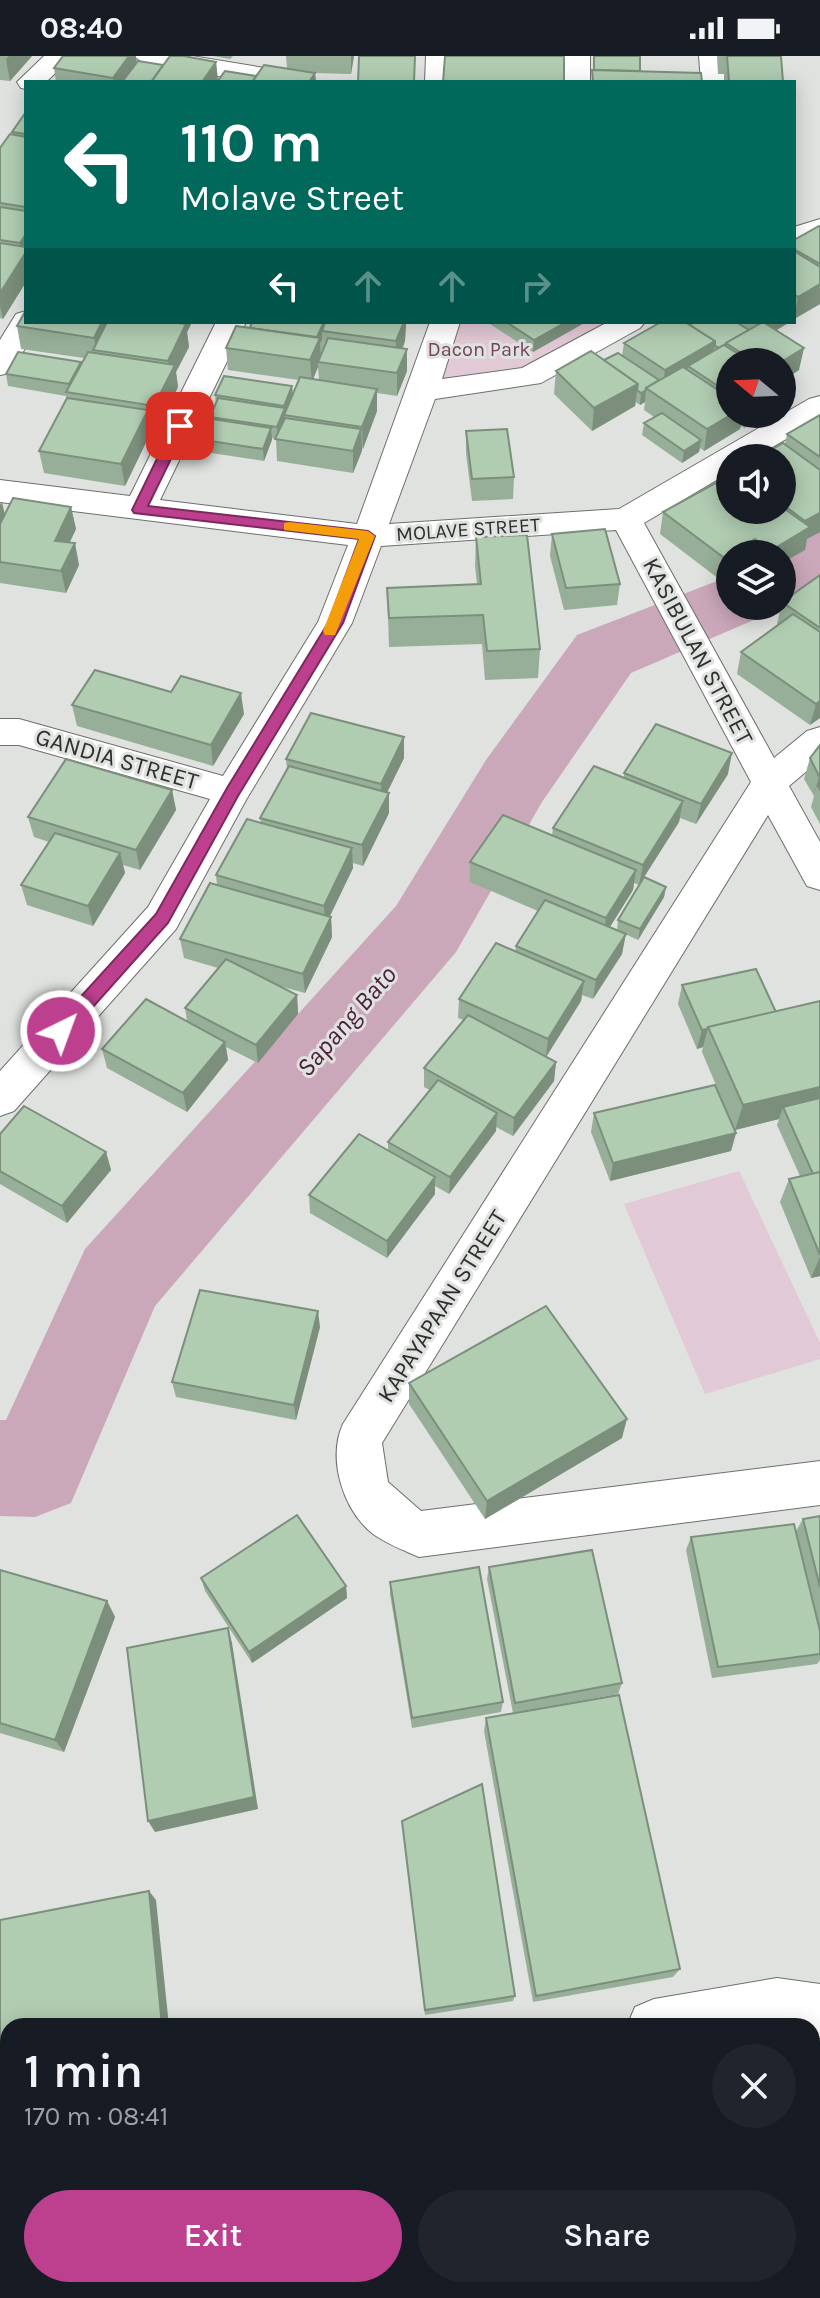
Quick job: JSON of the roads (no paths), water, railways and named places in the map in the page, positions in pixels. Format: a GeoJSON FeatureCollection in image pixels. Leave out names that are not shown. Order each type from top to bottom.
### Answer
{"type":"FeatureCollection","features":[{"type":"Feature","properties":{"kind":"street"},"geometry":{"type":"LineString","coordinates":[[27,80],[60,56]]}},
{"type":"Feature","properties":{"kind":"street"},"geometry":{"type":"LineString","coordinates":[[146,56],[271,66],[297,80]]}},
{"type":"Feature","properties":{"kind":"street"},"geometry":{"type":"LineString","coordinates":[[438,80],[439,56]]}},
{"type":"Feature","properties":{"kind":"street"},"geometry":{"type":"LineString","coordinates":[[577,56],[577,80]]}},
{"type":"Feature","properties":{"kind":"street"},"geometry":{"type":"LineString","coordinates":[[712,56],[714,80]]}},
{"type":"Feature","properties":{"kind":"street"},"geometry":{"type":"LineString","coordinates":[[796,236],[820,227]]}},
{"type":"Feature","properties":{"kind":"street"},"geometry":{"type":"LineString","coordinates":[[0,366],[24,324]]}},
{"type":"Feature","properties":{"kind":"street"},"geometry":{"type":"LineString","coordinates":[[139,510],[230,324]]}},
{"type":"Feature","properties":{"kind":"street"},"geometry":{"type":"LineString","coordinates":[[0,1099],[162,918],[232,792],[335,623],[423,391],[444,324]]}},
{"type":"Feature","properties":{"kind":"street"},"geometry":{"type":"LineString","coordinates":[[423,391],[530,376],[626,324]]}},
{"type":"Feature","properties":{"kind":"street","name":"MOLAVE STREET"},"geometry":{"type":"LineString","coordinates":[[754,444],[820,406]]}},
{"type":"Feature","properties":{"kind":"street","name":"MOLAVE STREET"},"geometry":{"type":"LineString","coordinates":[[0,491],[368,536],[626,519],[716,466]]}},
{"type":"Feature","properties":{"kind":"street","name":"KASIBULAN STREET"},"geometry":{"type":"LineString","coordinates":[[626,519],[708,664],[820,876]]}},
{"type":"Feature","properties":{"kind":"street","name":"GANDIA STREET"},"geometry":{"type":"LineString","coordinates":[[0,732],[19,732],[232,792]]}},
{"type":"Feature","properties":{"kind":"street","name":"KAPAYAPAAN STREET"},"geometry":{"type":"LineString","coordinates":[[820,740],[769,783],[359,1439],[359,1472],[388,1520],[419,1534],[820,1483]]}},
{"type":"Feature","properties":{"kind":"street"},"geometry":{"type":"LineString","coordinates":[[701,2018],[777,2005],[820,2011]]}},
{"type":"Feature","properties":{"kind":"waterway","name":"Sapang Bato"},"geometry":{"type":"LineString","coordinates":[[796,570],[820,555]]}},
{"type":"Feature","properties":{"kind":"waterway","name":"Sapang Bato"},"geometry":{"type":"LineString","coordinates":[[0,1468],[35,1469],[119,1279],[426,929],[514,781],[604,654],[716,607]]}},
{"type":"Feature","properties":{"kind":"park label","name":"Dacon Park"},"geometry":{"type":"Point","coordinates":[479,349]}}]}
